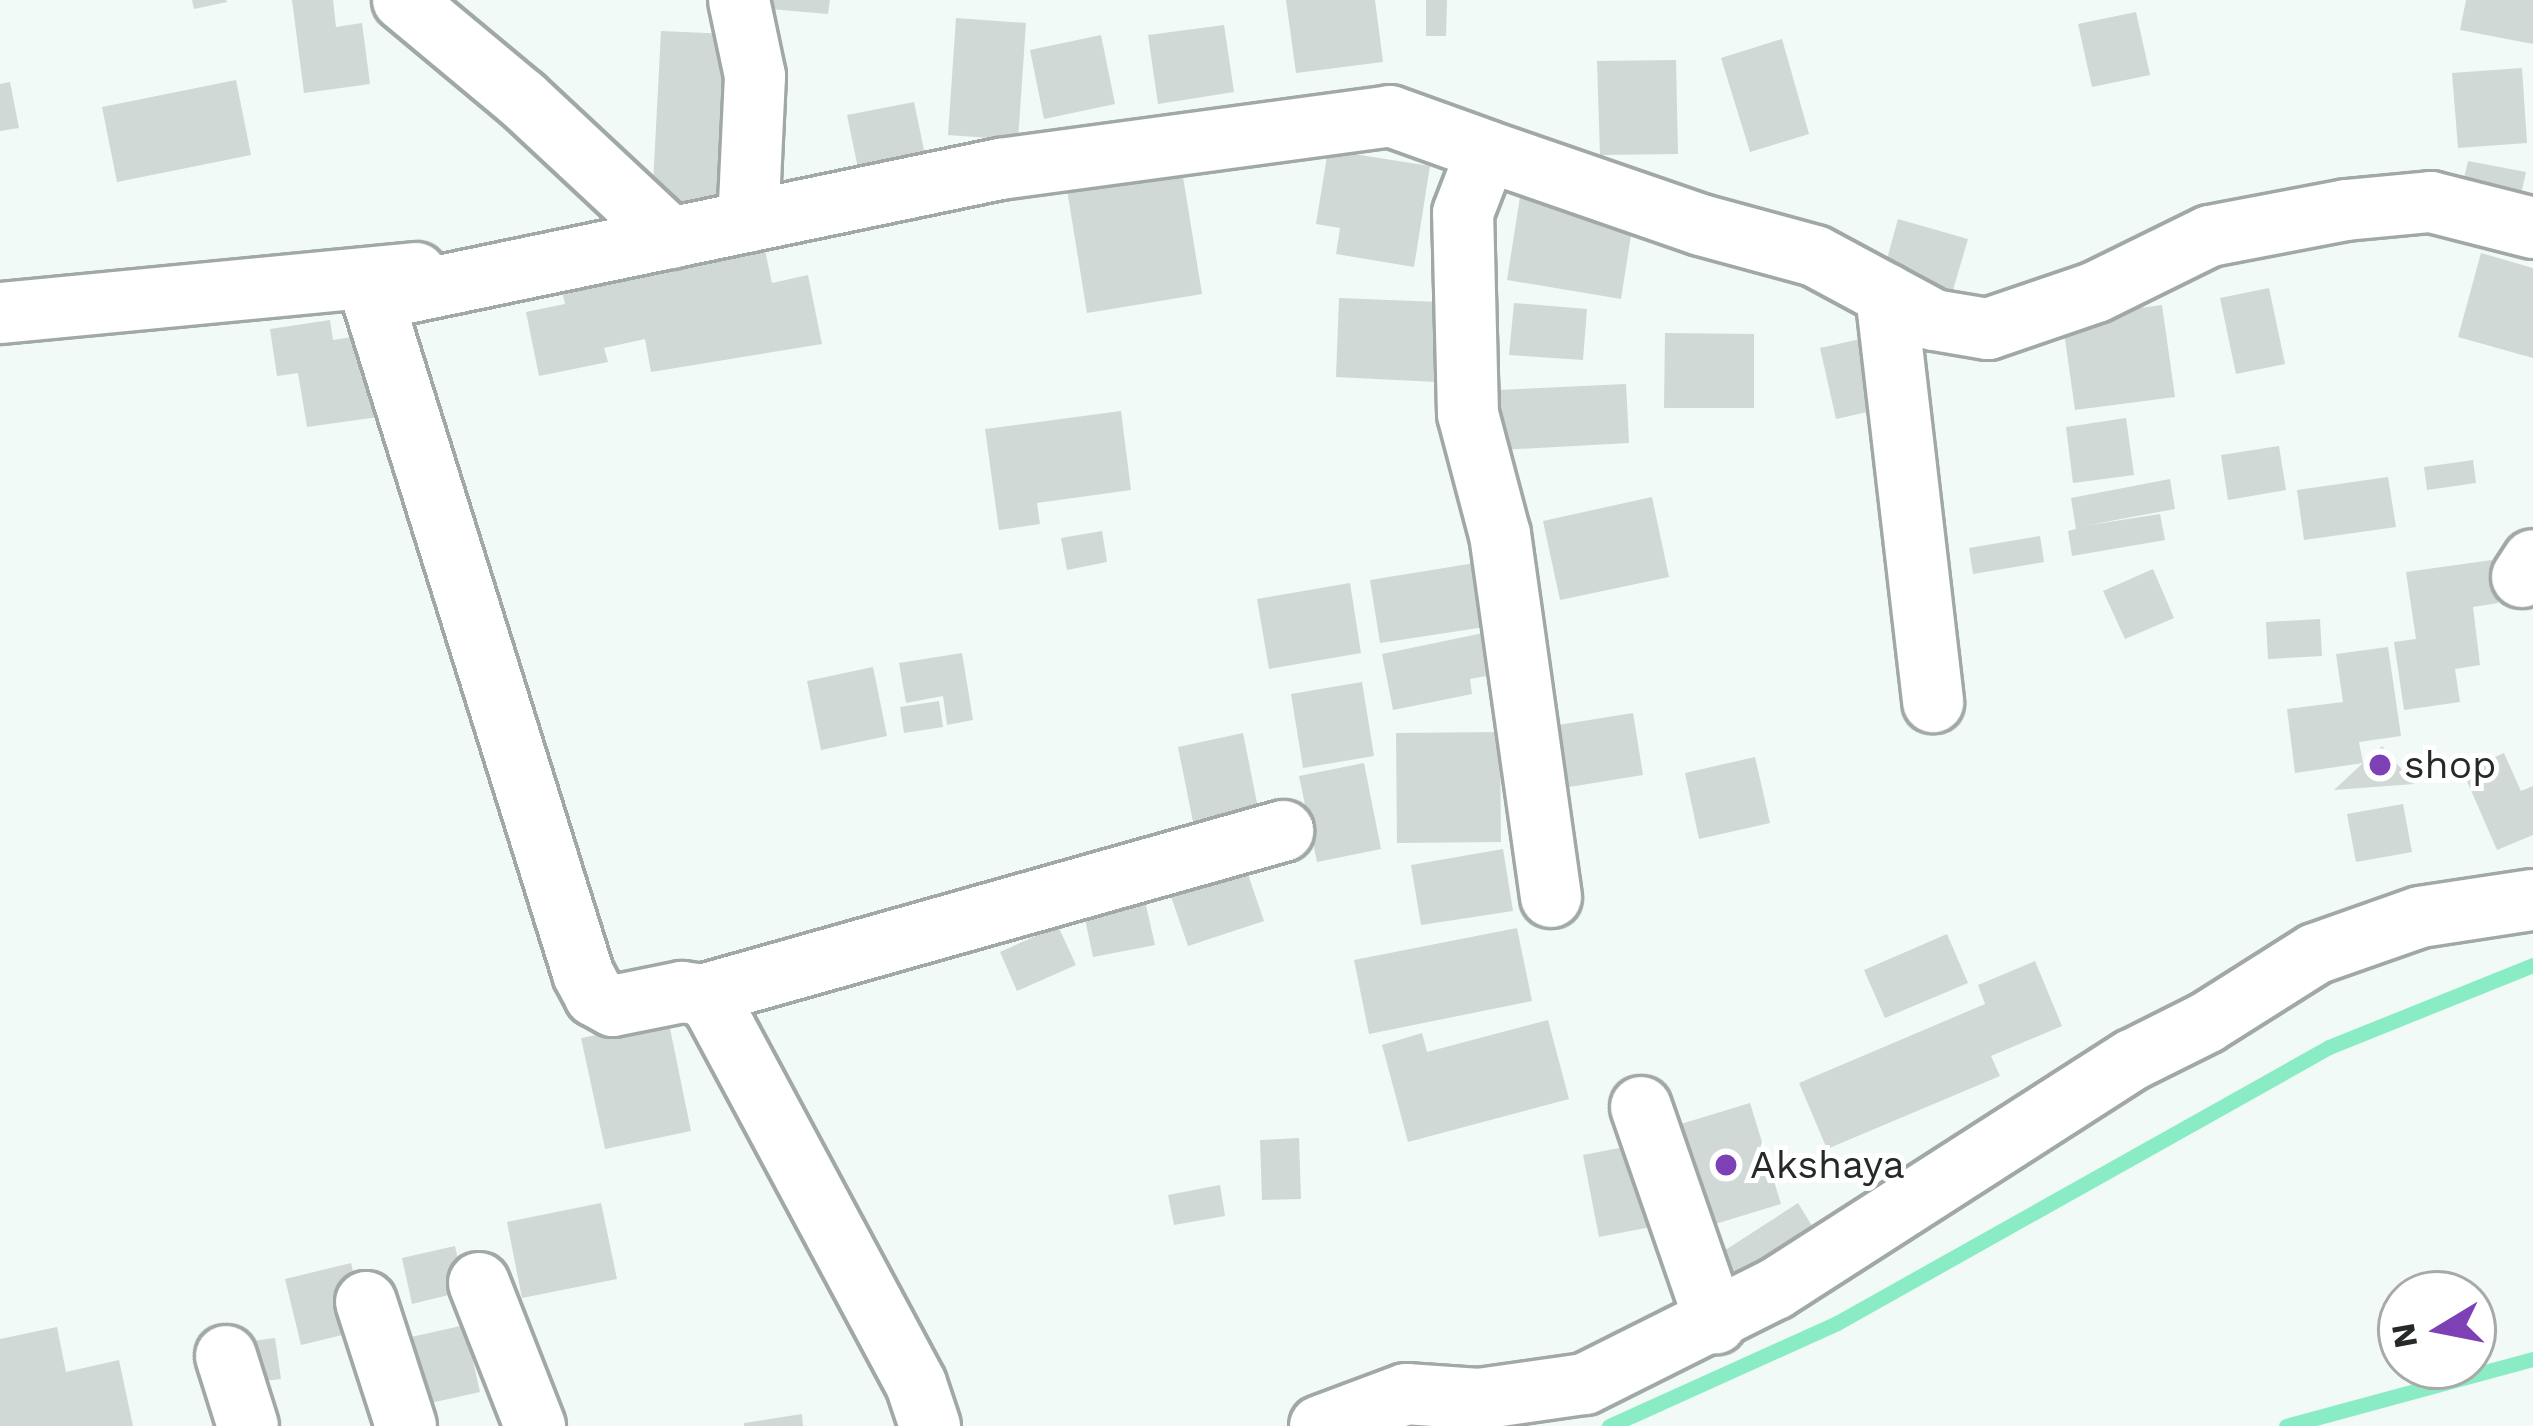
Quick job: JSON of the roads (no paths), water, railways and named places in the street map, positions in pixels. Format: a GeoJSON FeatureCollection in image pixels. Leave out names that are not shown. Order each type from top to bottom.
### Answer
{"type":"FeatureCollection","features":[{"type":"Feature","properties":{"kind":"street"},"geometry":{"type":"LineString","coordinates":[[403,0],[522,99],[671,238]]}},
{"type":"Feature","properties":{"kind":"street"},"geometry":{"type":"LineString","coordinates":[[740,0],[755,76],[748,222]]}},
{"type":"Feature","properties":{"kind":"street"},"geometry":{"type":"LineString","coordinates":[[1283,830],[702,994],[682,992],[613,1006],[595,996],[583,973],[374,300],[1000,169],[1390,116],[1701,225],[1815,256],[1934,320],[1988,329],[2096,292],[2210,236],[2346,210],[2431,202],[2533,228]]}},
{"type":"Feature","properties":{"kind":"street"},"geometry":{"type":"LineString","coordinates":[[1487,151],[1463,213],[1468,414],[1500,535],[1551,897]]}},
{"type":"Feature","properties":{"kind":"street"},"geometry":{"type":"LineString","coordinates":[[0,313],[583,256]]}},
{"type":"Feature","properties":{"kind":"street"},"geometry":{"type":"LineString","coordinates":[[1886,294],[1933,702]]}},
{"type":"Feature","properties":{"kind":"street"},"geometry":{"type":"LineString","coordinates":[[1320,1426],[1406,1394],[1479,1399],[1586,1384],[1716,1323],[1910,1207],[2132,1060],[2206,1023],[2315,954],[2420,916],[2533,899]]}},
{"type":"Feature","properties":{"kind":"street"},"geometry":{"type":"LineString","coordinates":[[702,994],[714,1007],[916,1384],[931,1426]]}},
{"type":"Feature","properties":{"kind":"street"},"geometry":{"type":"LineString","coordinates":[[1641,1107],[1716,1323]]}},
{"type":"Feature","properties":{"kind":"street"},"geometry":{"type":"LineString","coordinates":[[479,1283],[535,1426]]}},
{"type":"Feature","properties":{"kind":"street"},"geometry":{"type":"LineString","coordinates":[[366,1302],[406,1426]]}},
{"type":"Feature","properties":{"kind":"street"},"geometry":{"type":"LineString","coordinates":[[226,1356],[248,1426]]}},
{"type":"Feature","properties":{"kind":"waterway"},"geometry":{"type":"LineString","coordinates":[[1609,1426],[1837,1323],[2329,1047],[2533,965]]}},
{"type":"Feature","properties":{"kind":"waterway"},"geometry":{"type":"LineString","coordinates":[[2286,1426],[2533,1359]]}},
{"type":"Feature","properties":{"kind":"place","name":"shop"},"geometry":{"type":"Point","coordinates":[2380,765]}},
{"type":"Feature","properties":{"kind":"place","name":"Akshaya"},"geometry":{"type":"Point","coordinates":[1726,1165]}}]}
